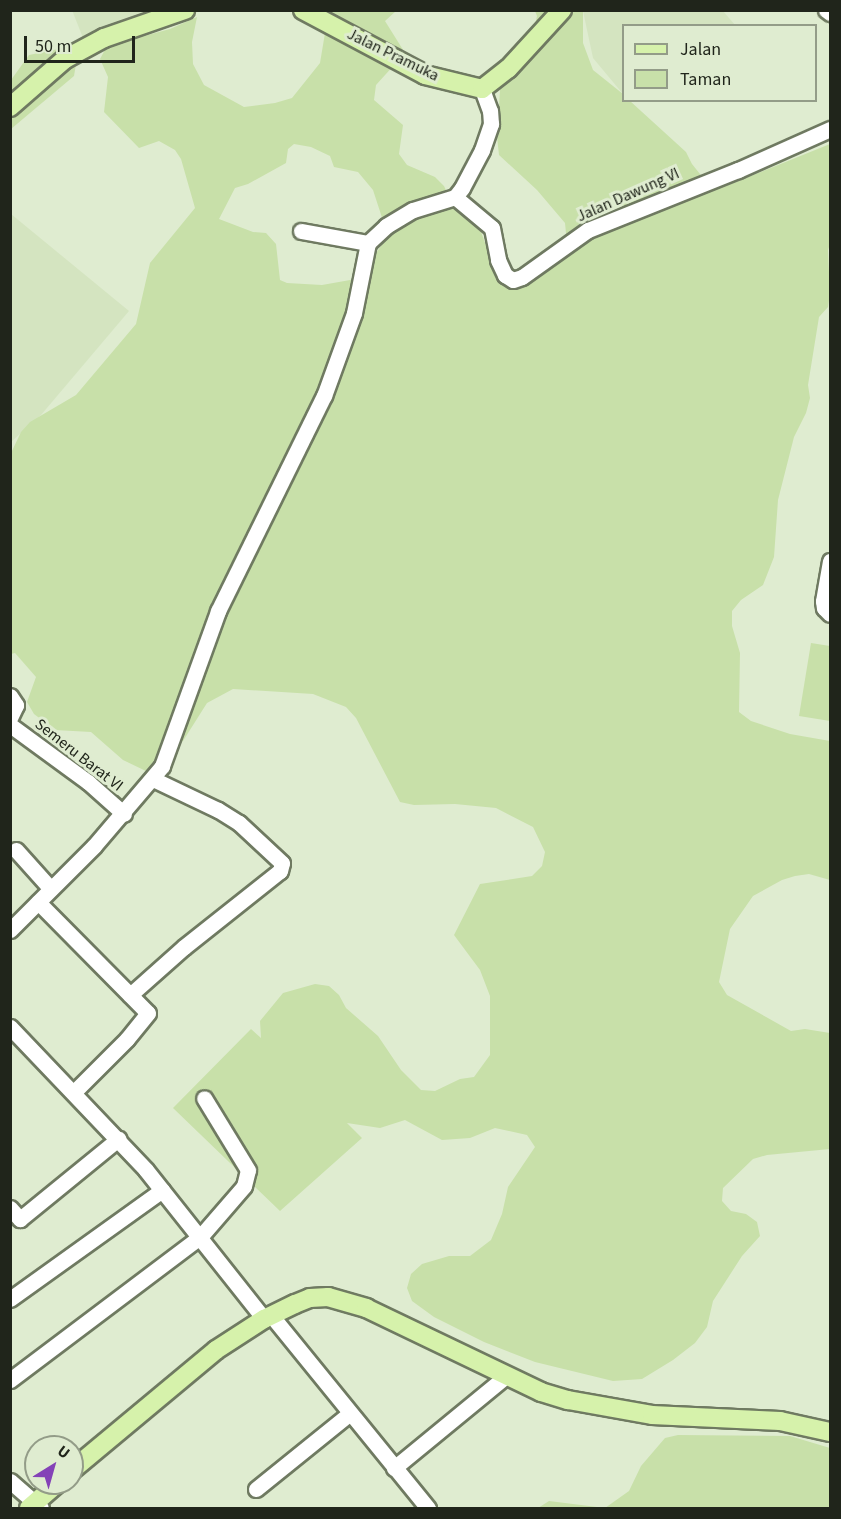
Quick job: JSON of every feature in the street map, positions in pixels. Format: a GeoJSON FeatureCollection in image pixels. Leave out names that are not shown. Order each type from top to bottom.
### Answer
{"type":"FeatureCollection","features":[{"type":"Feature","properties":{"kind":"main road"},"geometry":{"type":"LineString","coordinates":[[10,107],[65,59],[104,38],[185,10]]}},
{"type":"Feature","properties":{"kind":"main road","name":"Jalan Pramuka"},"geometry":{"type":"LineString","coordinates":[[303,10],[425,75],[482,89]]}},
{"type":"Feature","properties":{"kind":"main road"},"geometry":{"type":"LineString","coordinates":[[482,89],[508,69],[562,10]]}},
{"type":"Feature","properties":{"kind":"main road"},"geometry":{"type":"LineString","coordinates":[[84,1460],[191,1370],[268,1317],[310,1298],[328,1297],[366,1308],[541,1392],[612,1409],[717,1420],[780,1421],[831,1432]]}},
{"type":"Feature","properties":{"kind":"main road"},"geometry":{"type":"LineString","coordinates":[[35,1507],[46,1495]]}},
{"type":"Feature","properties":{"kind":"street"},"geometry":{"type":"LineString","coordinates":[[826,10],[831,14]]}},
{"type":"Feature","properties":{"kind":"street"},"geometry":{"type":"LineString","coordinates":[[10,930],[124,814],[162,766],[181,719],[218,611],[324,396],[354,313],[368,243],[386,226],[413,210],[455,197],[482,150],[491,124],[490,111],[482,89]]}},
{"type":"Feature","properties":{"kind":"street","name":"Jalan Dawung VI"},"geometry":{"type":"LineString","coordinates":[[455,197],[492,228],[498,260],[505,275],[513,280],[522,277],[588,230],[738,170],[831,129]]}},
{"type":"Feature","properties":{"kind":"street"},"geometry":{"type":"LineString","coordinates":[[301,231],[368,243]]}},
{"type":"Feature","properties":{"kind":"street"},"geometry":{"type":"LineString","coordinates":[[831,561],[823,601],[824,608],[831,614]]}},
{"type":"Feature","properties":{"kind":"street"},"geometry":{"type":"LineString","coordinates":[[10,696],[16,705],[16,711],[10,718]]}},
{"type":"Feature","properties":{"kind":"street","name":"Semeru Barat VI"},"geometry":{"type":"LineString","coordinates":[[10,725],[88,782],[124,814]]}},
{"type":"Feature","properties":{"kind":"street"},"geometry":{"type":"LineString","coordinates":[[130,995],[184,947],[280,871],[282,863],[239,823],[219,810],[153,779]]}},
{"type":"Feature","properties":{"kind":"street"},"geometry":{"type":"LineString","coordinates":[[16,850],[51,889]]}},
{"type":"Feature","properties":{"kind":"street"},"geometry":{"type":"LineString","coordinates":[[38,902],[147,1011],[147,1016],[74,1092]]}},
{"type":"Feature","properties":{"kind":"street"},"geometry":{"type":"LineString","coordinates":[[10,1028],[118,1139],[428,1509]]}},
{"type":"Feature","properties":{"kind":"street"},"geometry":{"type":"LineString","coordinates":[[10,1380],[200,1237],[244,1186],[248,1170],[204,1098]]}},
{"type":"Feature","properties":{"kind":"street"},"geometry":{"type":"LineString","coordinates":[[14,1218],[118,1139]]}},
{"type":"Feature","properties":{"kind":"street"},"geometry":{"type":"LineString","coordinates":[[10,1299],[162,1190]]}},
{"type":"Feature","properties":{"kind":"street"},"geometry":{"type":"LineString","coordinates":[[394,1468],[506,1376]]}},
{"type":"Feature","properties":{"kind":"street"},"geometry":{"type":"LineString","coordinates":[[256,1489],[349,1414]]}},
{"type":"Feature","properties":{"kind":"street"},"geometry":{"type":"LineString","coordinates":[[10,1481],[35,1507]]}},
{"type":"Feature","properties":{"kind":"shaded area"},"geometry":{"type":"Polygon","coordinates":[[[72,10],[151,11],[83,38],[72,10]]]}},
{"type":"Feature","properties":{"kind":"shaded area"},"geometry":{"type":"Polygon","coordinates":[[[583,11],[723,11],[734,24],[622,24],[622,93],[593,58],[583,11]]]}},
{"type":"Feature","properties":{"kind":"shaded area"},"geometry":{"type":"Polygon","coordinates":[[[11,214],[129,311],[41,415],[11,442],[11,214]]]}},
{"type":"Feature","properties":{"kind":"green space"},"geometry":{"type":"Polygon","coordinates":[[[324,11],[396,11],[385,21],[405,53],[376,85],[374,100],[403,125],[399,154],[407,165],[435,177],[444,186],[453,205],[466,214],[480,229],[492,262],[518,275],[556,262],[568,254],[565,223],[537,190],[499,155],[497,137],[500,91],[497,71],[534,30],[537,16],[535,11],[583,11],[583,43],[593,70],[622,93],[622,102],[631,102],[686,152],[692,164],[712,189],[726,186],[830,144],[830,244],[828,250],[830,294],[828,307],[819,317],[808,385],[810,398],[806,413],[794,437],[778,500],[774,557],[763,585],[741,600],[732,611],[732,626],[740,653],[739,712],[751,721],[790,734],[830,741],[830,880],[809,874],[795,876],[782,880],[753,896],[730,929],[719,982],[727,995],[791,1031],[805,1029],[830,1033],[830,1149],[767,1155],[753,1159],[723,1188],[722,1201],[731,1211],[746,1214],[757,1222],[760,1236],[742,1256],[713,1301],[707,1327],[695,1343],[642,1379],[613,1381],[535,1362],[484,1342],[434,1317],[412,1301],[407,1288],[411,1274],[422,1264],[449,1256],[470,1256],[491,1240],[502,1214],[508,1187],[535,1147],[527,1135],[495,1128],[470,1138],[442,1140],[405,1120],[380,1128],[347,1123],[362,1138],[280,1211],[173,1108],[251,1029],[261,1038],[260,1021],[283,993],[315,984],[329,986],[339,995],[346,1008],[378,1036],[401,1070],[421,1090],[435,1091],[460,1079],[474,1077],[490,1055],[490,996],[480,970],[454,935],[480,884],[532,876],[542,866],[545,852],[533,827],[496,808],[455,804],[414,805],[400,802],[356,718],[346,707],[313,694],[233,689],[207,703],[183,741],[163,754],[148,772],[123,760],[91,732],[55,730],[34,714],[27,702],[36,677],[15,653],[11,654],[11,453],[21,432],[30,422],[76,395],[136,324],[150,263],[195,208],[181,159],[175,150],[159,141],[139,148],[104,112],[108,77],[100,59],[107,46],[170,29],[197,17],[192,42],[193,64],[204,85],[244,107],[292,98],[320,63],[325,33],[324,11]],[[294,144],[288,149],[286,163],[248,184],[235,188],[219,219],[253,232],[266,233],[276,244],[280,280],[287,283],[322,285],[367,277],[376,253],[388,236],[373,190],[358,172],[334,167],[330,156],[311,147],[294,144]]]}},
{"type":"Feature","properties":{"kind":"green space"},"geometry":{"type":"Polygon","coordinates":[[[63,48],[76,64],[74,76],[11,129],[11,80],[29,55],[63,48]]]}},
{"type":"Feature","properties":{"kind":"green space"},"geometry":{"type":"Polygon","coordinates":[[[811,643],[830,646],[830,721],[799,716],[811,643]]]}},
{"type":"Feature","properties":{"kind":"green space"},"geometry":{"type":"Polygon","coordinates":[[[678,1435],[790,1436],[830,1448],[830,1508],[605,1508],[629,1491],[641,1466],[665,1438],[678,1435]]]}},
{"type":"Feature","properties":{"kind":"green space"},"geometry":{"type":"Polygon","coordinates":[[[549,1501],[605,1508],[538,1508],[549,1501]]]}}]}
